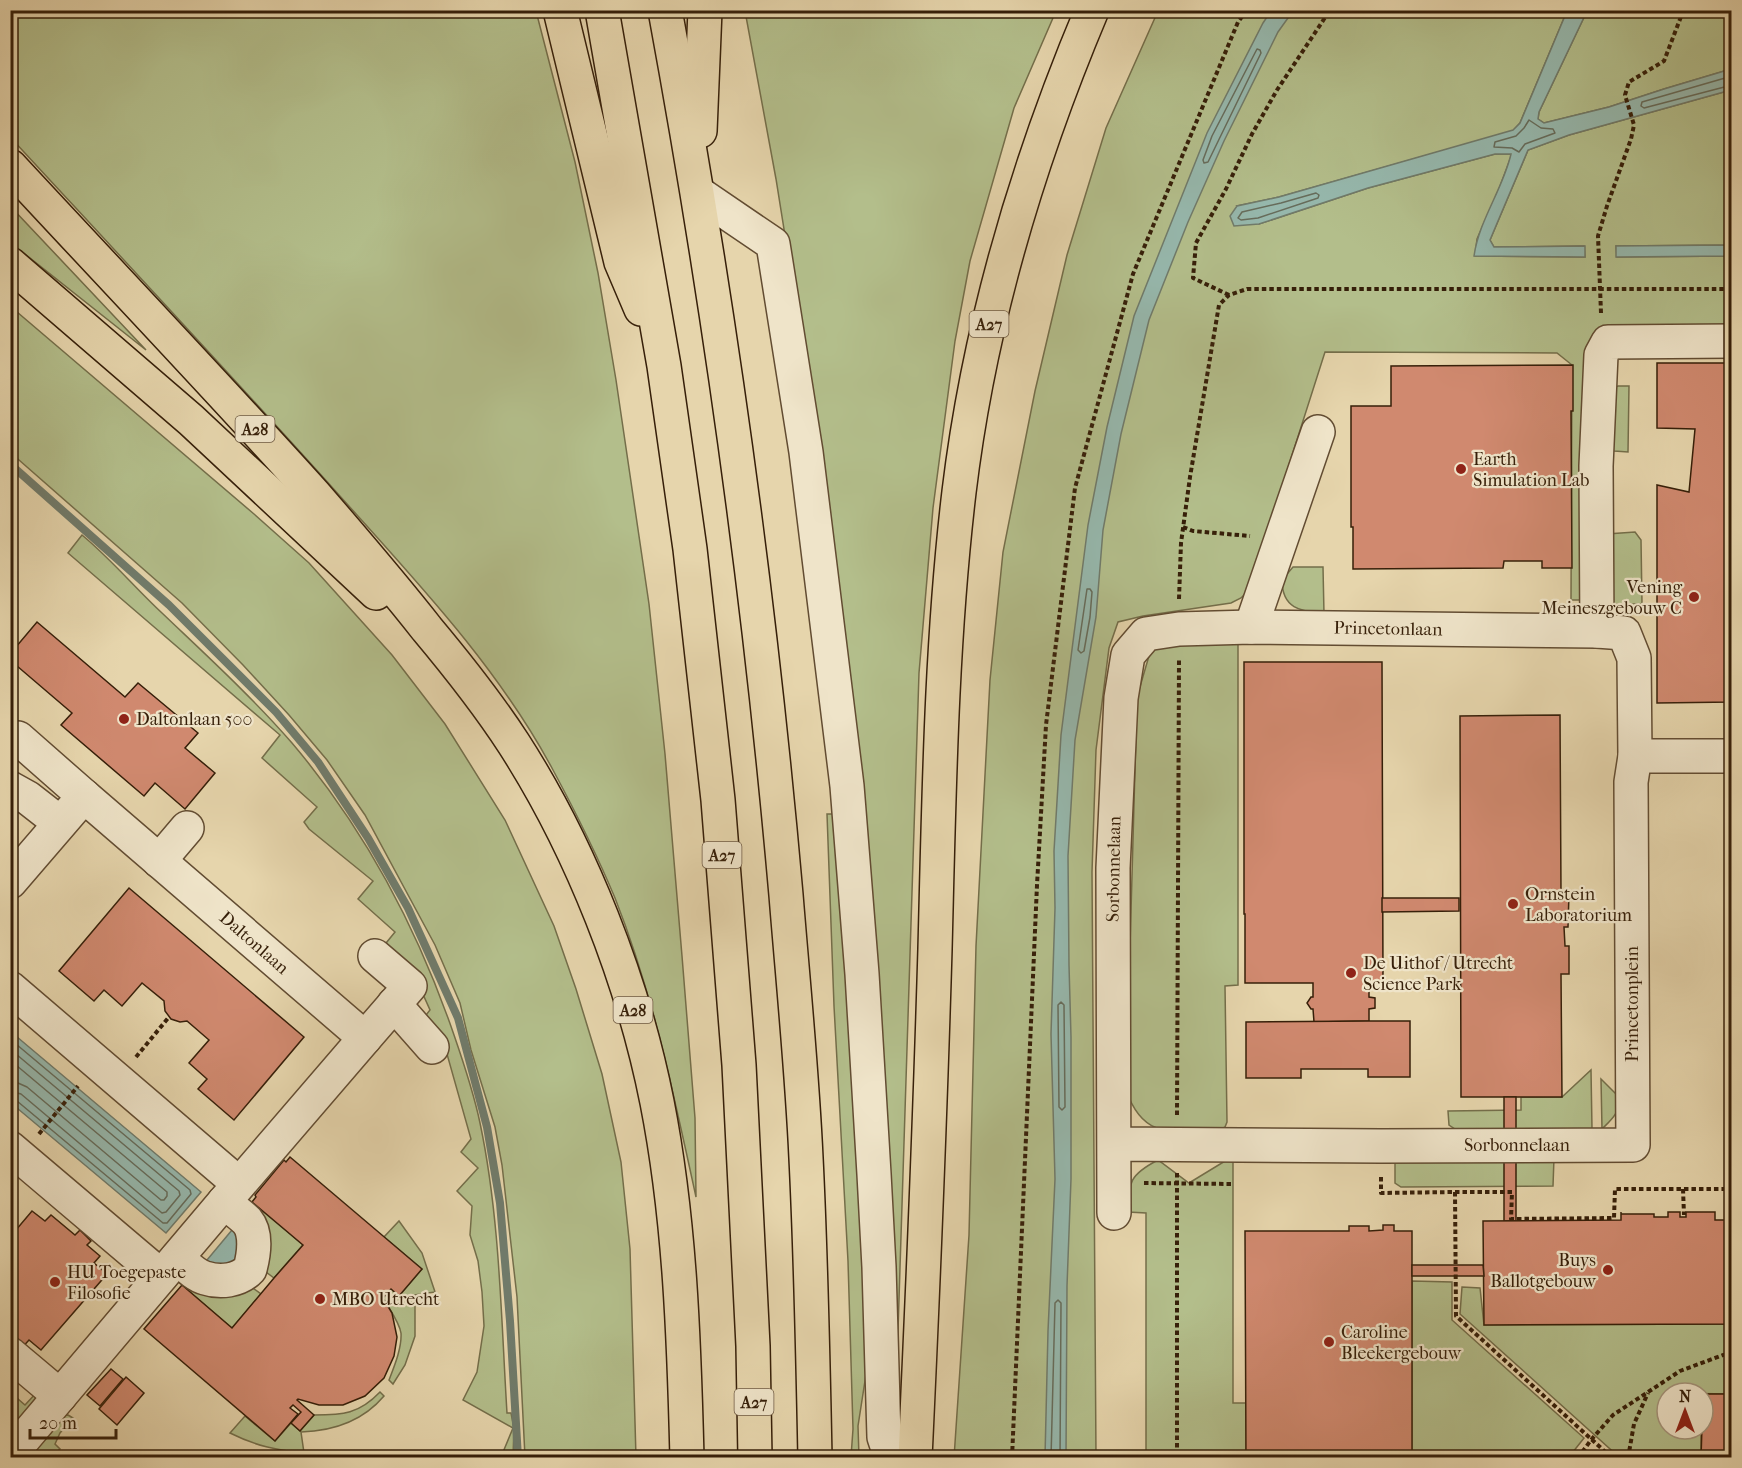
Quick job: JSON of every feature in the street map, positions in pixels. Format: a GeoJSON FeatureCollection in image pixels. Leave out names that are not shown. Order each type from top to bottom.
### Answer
{"type":"FeatureCollection","features":[{"type":"Feature","properties":{"kind":"highway","name":"A27"},"geometry":{"type":"LineString","coordinates":[[560,10],[621,262],[664,366]]}},
{"type":"Feature","properties":{"kind":"highway","name":"A27"},"geometry":{"type":"LineString","coordinates":[[602,10],[664,366],[690,549],[718,800],[739,1065],[753,1346],[755,1458]]}},
{"type":"Feature","properties":{"kind":"highway"},"geometry":{"type":"LineString","coordinates":[[665,10],[698,193],[750,553],[773,752],[806,1154],[815,1458]]}},
{"type":"Feature","properties":{"kind":"highway"},"geometry":{"type":"LineString","coordinates":[[698,193],[705,10]]}},
{"type":"Feature","properties":{"kind":"highway","name":"A27"},"geometry":{"type":"LineString","coordinates":[[915,1458],[925,1246],[940,747],[949,584],[959,489],[975,389],[1008,245],[1039,146],[1092,10]]}},
{"type":"Feature","properties":{"kind":"highway","name":"A28"},"geometry":{"type":"LineString","coordinates":[[10,166],[257,431],[359,545],[469,680],[515,747],[551,809],[580,868],[616,955],[657,1100],[677,1242],[685,1375],[687,1458]]}},
{"type":"Feature","properties":{"kind":"highway","name":"A28"},"geometry":{"type":"LineString","coordinates":[[10,264],[191,420],[469,680]]}},
{"type":"Feature","properties":{"kind":"street"},"geometry":{"type":"LineString","coordinates":[[698,193],[773,244],[806,452],[847,786],[862,974],[874,1174],[884,1437],[891,1458]]}},
{"type":"Feature","properties":{"kind":"street"},"geometry":{"type":"LineString","coordinates":[[1597,631],[1596,466],[1601,356],[1608,342],[1731,341]]}},
{"type":"Feature","properties":{"kind":"street"},"geometry":{"type":"LineString","coordinates":[[1251,627],[1318,432]]}},
{"type":"Feature","properties":{"kind":"street","name":"Princetonlaan"},"geometry":{"type":"LineString","coordinates":[[1179,629],[1251,627],[1624,633],[1634,658],[1635,756]]}},
{"type":"Feature","properties":{"kind":"street","name":"Sorbonnelaan"},"geometry":{"type":"LineString","coordinates":[[1114,1213],[1113,868],[1120,698],[1128,655],[1146,634],[1179,629]]}},
{"type":"Feature","properties":{"kind":"street","name":"Daltonlaan"},"geometry":{"type":"LineString","coordinates":[[18,738],[365,1038]]}},
{"type":"Feature","properties":{"kind":"street"},"geometry":{"type":"LineString","coordinates":[[1635,756],[1731,756]]}},
{"type":"Feature","properties":{"kind":"street","name":"Princetonplein"},"geometry":{"type":"LineString","coordinates":[[1633,1144],[1631,782],[1635,756]]}},
{"type":"Feature","properties":{"kind":"street"},"geometry":{"type":"LineString","coordinates":[[16,788],[60,823]]}},
{"type":"Feature","properties":{"kind":"street"},"geometry":{"type":"LineString","coordinates":[[10,882],[84,796]]}},
{"type":"Feature","properties":{"kind":"street"},"geometry":{"type":"LineString","coordinates":[[159,861],[187,828]]}},
{"type":"Feature","properties":{"kind":"street"},"geometry":{"type":"LineString","coordinates":[[10,1455],[60,1396],[113,1351],[169,1267],[232,1193],[308,1126],[365,1038],[410,986],[375,956]]}},
{"type":"Feature","properties":{"kind":"street"},"geometry":{"type":"LineString","coordinates":[[10,988],[232,1193],[248,1222],[254,1241],[250,1269],[237,1278],[224,1281],[169,1267],[15,1162]]}},
{"type":"Feature","properties":{"kind":"street"},"geometry":{"type":"LineString","coordinates":[[394,1004],[432,1047]]}},
{"type":"Feature","properties":{"kind":"street","name":"Sorbonnelaan"},"geometry":{"type":"LineString","coordinates":[[1114,1144],[1381,1146],[1633,1144]]}},
{"type":"Feature","properties":{"kind":"street"},"geometry":{"type":"LineString","coordinates":[[10,1354],[60,1396]]}},
{"type":"Feature","properties":{"kind":"path"},"geometry":{"type":"LineString","coordinates":[[1012,1458],[1046,725],[1075,489],[1133,274],[1238,22],[1247,10]]}},
{"type":"Feature","properties":{"kind":"path"},"geometry":{"type":"LineString","coordinates":[[1229,295],[1193,278],[1196,243],[1277,90],[1330,10]]}},
{"type":"Feature","properties":{"kind":"path"},"geometry":{"type":"LineString","coordinates":[[1600,290],[1598,236],[1634,125],[1625,95],[1629,82],[1664,61],[1682,14],[1701,10]]}},
{"type":"Feature","properties":{"kind":"path"},"geometry":{"type":"LineString","coordinates":[[1178,1458],[1177,1144],[1181,543],[1219,305],[1229,295],[1247,289],[1731,289]]}},
{"type":"Feature","properties":{"kind":"path"},"geometry":{"type":"LineString","coordinates":[[1183,527],[1192,531],[1281,539]]}},
{"type":"Feature","properties":{"kind":"path"},"geometry":{"type":"LineString","coordinates":[[133,1060],[169,1017]]}},
{"type":"Feature","properties":{"kind":"path"},"geometry":{"type":"LineString","coordinates":[[42,1130],[78,1088]]}},
{"type":"Feature","properties":{"kind":"path"},"geometry":{"type":"LineString","coordinates":[[1381,1146],[1381,1193],[1512,1192],[1511,1219],[1614,1218],[1615,1189],[1731,1189]]}},
{"type":"Feature","properties":{"kind":"path"},"geometry":{"type":"LineString","coordinates":[[1143,1183],[1233,1184]]}},
{"type":"Feature","properties":{"kind":"path"},"geometry":{"type":"LineString","coordinates":[[1683,1189],[1684,1215]]}},
{"type":"Feature","properties":{"kind":"path"},"geometry":{"type":"LineString","coordinates":[[1455,1192],[1456,1316],[1612,1458]]}},
{"type":"Feature","properties":{"kind":"path"},"geometry":{"type":"LineString","coordinates":[[1578,1458],[1613,1415],[1680,1371],[1731,1354]]}},
{"type":"Feature","properties":{"kind":"path"},"geometry":{"type":"LineString","coordinates":[[1628,1458],[1635,1424],[1648,1392]]}},
{"type":"Feature","properties":{"kind":"green space"},"geometry":{"type":"Polygon","coordinates":[[[11,10],[536,11],[575,162],[598,273],[649,604],[665,754],[695,1118],[696,1197],[662,1046],[641,971],[601,866],[553,770],[507,696],[481,660],[426,593],[258,405],[11,138],[11,10]]]}},
{"type":"Feature","properties":{"kind":"green space"},"geometry":{"type":"Polygon","coordinates":[[[745,11],[1056,11],[1014,108],[970,261],[955,341],[933,508],[919,673],[897,1362],[802,342],[776,179],[745,11]]]}},
{"type":"Feature","properties":{"kind":"green space"},"geometry":{"type":"Polygon","coordinates":[[[1158,11],[1567,11],[1520,123],[1513,131],[1279,197],[1237,206],[1259,224],[1368,188],[1495,154],[1512,154],[1477,239],[1475,256],[1585,257],[1584,246],[1494,247],[1490,240],[1528,150],[1569,135],[1731,90],[1731,245],[1616,246],[1617,257],[1731,256],[1731,328],[1586,352],[1584,364],[1582,600],[1571,600],[1572,365],[1557,353],[1325,352],[1249,590],[1241,598],[1231,603],[1118,622],[1109,648],[1096,750],[1092,872],[1096,1457],[954,1458],[969,1235],[976,946],[990,680],[1003,552],[1035,391],[1067,255],[1106,128],[1158,11]]]}},
{"type":"Feature","properties":{"kind":"green space"},"geometry":{"type":"Polygon","coordinates":[[[1587,11],[1731,11],[1731,69],[1609,107],[1544,123],[1538,119],[1539,112],[1587,11]]]}},
{"type":"Feature","properties":{"kind":"green space"},"geometry":{"type":"Polygon","coordinates":[[[11,207],[146,350],[11,243],[11,207]]]}},
{"type":"Feature","properties":{"kind":"green space"},"geometry":{"type":"Polygon","coordinates":[[[10,306],[309,563],[392,655],[445,724],[505,820],[554,926],[576,989],[602,1074],[621,1162],[630,1249],[636,1457],[525,1457],[517,1297],[502,1165],[495,1127],[471,1050],[460,1003],[435,945],[365,815],[327,760],[289,715],[182,603],[11,453],[10,306]]]}},
{"type":"Feature","properties":{"kind":"green space"},"geometry":{"type":"Polygon","coordinates":[[[1618,386],[1629,386],[1628,452],[1614,451],[1609,447],[1611,389],[1618,386]]]}},
{"type":"Feature","properties":{"kind":"green space"},"geometry":{"type":"Polygon","coordinates":[[[1635,532],[1641,540],[1642,604],[1615,604],[1610,600],[1607,534],[1635,532]]]}},
{"type":"Feature","properties":{"kind":"green space"},"geometry":{"type":"Polygon","coordinates":[[[82,535],[245,693],[292,743],[343,810],[365,845],[424,957],[440,996],[472,1090],[487,1159],[496,1231],[507,1413],[511,1413],[514,1428],[513,1457],[501,1457],[513,1428],[463,1400],[477,1372],[484,1326],[478,1261],[470,1235],[472,1206],[457,1191],[478,1168],[461,1152],[471,1139],[447,1054],[423,1019],[430,1010],[421,990],[382,948],[395,932],[358,899],[373,881],[309,829],[304,822],[317,807],[262,758],[280,735],[68,553],[82,535]]]}},
{"type":"Feature","properties":{"kind":"green space"},"geometry":{"type":"Polygon","coordinates":[[[1293,567],[1323,567],[1324,614],[1294,607],[1285,597],[1282,580],[1293,567]]]}},
{"type":"Feature","properties":{"kind":"green space"},"geometry":{"type":"Polygon","coordinates":[[[1167,643],[1238,643],[1238,985],[1225,986],[1227,1122],[1220,1130],[1175,1131],[1152,1126],[1133,1107],[1126,1090],[1137,697],[1151,649],[1167,643]]]}},
{"type":"Feature","properties":{"kind":"green space"},"geometry":{"type":"Polygon","coordinates":[[[827,814],[837,814],[869,1355],[858,1426],[859,1457],[851,1457],[853,1429],[848,1261],[834,1006],[827,814]]]}},
{"type":"Feature","properties":{"kind":"green space"},"geometry":{"type":"Polygon","coordinates":[[[1591,1070],[1592,1129],[1458,1131],[1449,1125],[1448,1111],[1521,1110],[1521,1097],[1562,1097],[1591,1070]]]}},
{"type":"Feature","properties":{"kind":"green space"},"geometry":{"type":"Polygon","coordinates":[[[1601,1079],[1619,1097],[1617,1112],[1602,1129],[1601,1079]]]}},
{"type":"Feature","properties":{"kind":"green space"},"geometry":{"type":"Polygon","coordinates":[[[1230,1158],[1233,1161],[1233,1403],[1246,1403],[1246,1457],[1146,1457],[1146,1213],[1128,1212],[1130,1186],[1141,1170],[1158,1160],[1189,1183],[1230,1158]]]}},
{"type":"Feature","properties":{"kind":"green space"},"geometry":{"type":"Polygon","coordinates":[[[1395,1158],[1554,1158],[1553,1186],[1401,1187],[1395,1183],[1395,1158]]]}},
{"type":"Feature","properties":{"kind":"green space"},"geometry":{"type":"Polygon","coordinates":[[[255,1203],[303,1245],[274,1278],[258,1266],[250,1213],[255,1203]]]}},
{"type":"Feature","properties":{"kind":"green space"},"geometry":{"type":"Polygon","coordinates":[[[399,1221],[422,1253],[435,1292],[415,1295],[415,1336],[405,1365],[393,1384],[389,1380],[399,1351],[401,1333],[383,1298],[391,1289],[399,1296],[422,1269],[384,1237],[399,1221]]]}},
{"type":"Feature","properties":{"kind":"green space"},"geometry":{"type":"Polygon","coordinates":[[[190,1280],[243,1281],[261,1294],[232,1328],[184,1287],[190,1280]]]}},
{"type":"Feature","properties":{"kind":"green space"},"geometry":{"type":"Polygon","coordinates":[[[1412,1281],[1452,1282],[1452,1320],[1584,1438],[1569,1457],[1412,1457],[1412,1281]]]}},
{"type":"Feature","properties":{"kind":"green space"},"geometry":{"type":"Polygon","coordinates":[[[1462,1287],[1480,1288],[1484,1325],[1731,1324],[1731,1394],[1715,1394],[1715,1381],[1655,1381],[1655,1441],[1701,1441],[1701,1457],[1619,1457],[1460,1314],[1462,1287]]]}},
{"type":"Feature","properties":{"kind":"green space"},"geometry":{"type":"Polygon","coordinates":[[[39,1390],[41,1395],[11,1435],[11,1393],[25,1405],[39,1390]]]}},
{"type":"Feature","properties":{"kind":"green space"},"geometry":{"type":"Polygon","coordinates":[[[380,1392],[384,1396],[376,1405],[357,1418],[335,1427],[301,1432],[304,1453],[266,1447],[230,1433],[245,1416],[275,1441],[291,1423],[300,1431],[314,1415],[350,1412],[365,1405],[380,1392]]]}},
{"type":"Feature","properties":{"kind":"green space"},"geometry":{"type":"Polygon","coordinates":[[[68,1415],[73,1418],[60,1433],[55,1444],[60,1449],[50,1457],[24,1458],[62,1416],[68,1415]]]}},
{"type":"Feature","properties":{"kind":"water"},"geometry":{"type":"Polygon","coordinates":[[[1271,11],[1293,11],[1278,32],[1224,141],[1188,222],[1149,320],[1121,434],[1103,530],[1096,617],[1075,740],[1068,856],[1071,1179],[1067,1286],[1066,1457],[1045,1457],[1055,1179],[1051,1034],[1055,908],[1054,851],[1061,735],[1088,525],[1107,427],[1134,316],[1207,133],[1271,11]]]}},
{"type":"Feature","properties":{"kind":"water"},"geometry":{"type":"Polygon","coordinates":[[[1567,11],[1587,11],[1539,112],[1538,119],[1544,123],[1609,107],[1731,69],[1731,90],[1569,135],[1528,150],[1490,240],[1494,247],[1585,246],[1585,257],[1474,256],[1481,230],[1503,180],[1511,154],[1495,154],[1368,188],[1259,224],[1234,226],[1230,216],[1237,206],[1279,197],[1513,130],[1520,123],[1567,11]]]}},
{"type":"Feature","properties":{"kind":"water"},"geometry":{"type":"Polygon","coordinates":[[[1731,245],[1731,256],[1616,257],[1616,246],[1731,245]]]}},
{"type":"Feature","properties":{"kind":"water"},"geometry":{"type":"Polygon","coordinates":[[[10,1031],[201,1192],[166,1233],[11,1103],[10,1031]]]}},
{"type":"Feature","properties":{"kind":"water"},"geometry":{"type":"Polygon","coordinates":[[[237,1224],[239,1262],[202,1266],[237,1224]]]}},
{"type":"Feature","properties":{"kind":"building","name":"Vening Meineszgebouw C"},"geometry":{"type":"Polygon","coordinates":[[[1657,363],[1732,363],[1732,702],[1657,703],[1657,485],[1689,492],[1695,429],[1657,428],[1657,363]]]}},
{"type":"Feature","properties":{"kind":"building","name":"Earth Simulation Lab"},"geometry":{"type":"Polygon","coordinates":[[[1573,365],[1572,568],[1542,568],[1542,561],[1504,561],[1503,568],[1353,569],[1351,406],[1391,406],[1391,366],[1573,365]]]}},
{"type":"Feature","properties":{"kind":"building","name":"Daltonlaan 500"},"geometry":{"type":"Polygon","coordinates":[[[37,622],[125,697],[138,683],[198,733],[185,748],[215,773],[185,809],[155,783],[144,796],[61,725],[72,713],[10,660],[10,654],[37,622]]]}},
{"type":"Feature","properties":{"kind":"building"},"geometry":{"type":"Polygon","coordinates":[[[1244,662],[1382,662],[1383,982],[1369,983],[1369,997],[1375,998],[1375,1008],[1369,1009],[1369,1021],[1314,1022],[1313,1009],[1307,1003],[1313,997],[1313,983],[1245,983],[1244,662]]]}},
{"type":"Feature","properties":{"kind":"building","name":"Ornstein Laboratorium"},"geometry":{"type":"Polygon","coordinates":[[[1560,715],[1561,893],[1569,893],[1568,927],[1564,927],[1565,946],[1569,946],[1569,974],[1561,974],[1562,1097],[1461,1097],[1460,716],[1560,715]]]}},
{"type":"Feature","properties":{"kind":"building"},"geometry":{"type":"Polygon","coordinates":[[[129,888],[304,1037],[234,1120],[198,1089],[207,1079],[189,1063],[209,1040],[187,1021],[180,1022],[171,1019],[165,1011],[164,1001],[142,983],[122,1006],[104,990],[94,1001],[59,971],[129,888]]]}},
{"type":"Feature","properties":{"kind":"building"},"geometry":{"type":"Polygon","coordinates":[[[1382,898],[1459,898],[1459,911],[1382,912],[1382,898]]]}},
{"type":"Feature","properties":{"kind":"building"},"geometry":{"type":"Polygon","coordinates":[[[1410,1021],[1410,1077],[1368,1077],[1368,1069],[1301,1069],[1301,1078],[1246,1078],[1246,1022],[1410,1021]]]}},
{"type":"Feature","properties":{"kind":"building"},"geometry":{"type":"Polygon","coordinates":[[[1504,1097],[1516,1097],[1516,1221],[1504,1221],[1504,1097]]]}},
{"type":"Feature","properties":{"kind":"building","name":"MBO Utrecht"},"geometry":{"type":"Polygon","coordinates":[[[290,1157],[422,1269],[399,1296],[391,1289],[383,1298],[392,1313],[397,1337],[394,1356],[384,1378],[365,1396],[343,1405],[319,1405],[298,1399],[314,1415],[300,1431],[291,1423],[301,1412],[293,1405],[290,1408],[298,1414],[275,1441],[144,1329],[182,1285],[232,1328],[303,1245],[252,1202],[255,1195],[284,1160],[286,1162],[290,1157]]]}},
{"type":"Feature","properties":{"kind":"building","name":"HU Toegepaste Filosofie"},"geometry":{"type":"Polygon","coordinates":[[[32,1211],[45,1221],[51,1215],[75,1235],[80,1230],[91,1241],[87,1245],[100,1256],[94,1263],[107,1274],[41,1350],[29,1340],[10,1361],[10,1237],[32,1211]]]}},
{"type":"Feature","properties":{"kind":"building","name":"Buys Ballotgebouw"},"geometry":{"type":"Polygon","coordinates":[[[1668,1212],[1680,1212],[1680,1217],[1686,1217],[1686,1212],[1715,1212],[1715,1220],[1732,1220],[1732,1324],[1484,1325],[1483,1221],[1621,1220],[1621,1214],[1654,1214],[1654,1217],[1668,1217],[1668,1212]]]}},
{"type":"Feature","properties":{"kind":"building","name":"Caroline Bleekergebouw"},"geometry":{"type":"Polygon","coordinates":[[[1383,1225],[1394,1225],[1394,1231],[1412,1231],[1412,1458],[1246,1458],[1245,1231],[1349,1231],[1349,1226],[1369,1226],[1369,1231],[1383,1230],[1383,1225]]]}},
{"type":"Feature","properties":{"kind":"building"},"geometry":{"type":"Polygon","coordinates":[[[1412,1265],[1483,1265],[1484,1276],[1412,1276],[1412,1265]]]}},
{"type":"Feature","properties":{"kind":"building"},"geometry":{"type":"Polygon","coordinates":[[[111,1369],[123,1379],[100,1406],[87,1395],[111,1369]]]}},
{"type":"Feature","properties":{"kind":"building"},"geometry":{"type":"Polygon","coordinates":[[[126,1377],[144,1393],[117,1425],[99,1409],[126,1377]]]}},
{"type":"Feature","properties":{"kind":"building"},"geometry":{"type":"Polygon","coordinates":[[[1715,1394],[1732,1394],[1732,1458],[1701,1458],[1702,1441],[1715,1441],[1715,1394]]]}},
{"type":"Feature","properties":{"kind":"waterway"},"geometry":{"type":"LineString","coordinates":[[10,464],[169,605],[276,712],[318,762],[368,838],[408,908],[458,1018],[487,1127],[500,1203],[518,1458]]}},
{"type":"Feature","properties":{"kind":"place","name":"Earth Simulation Lab"},"geometry":{"type":"Point","coordinates":[1461,469]}},
{"type":"Feature","properties":{"kind":"place","name":"Vening Meineszgebouw C"},"geometry":{"type":"Point","coordinates":[1694,597]}},
{"type":"Feature","properties":{"kind":"place","name":"Daltonlaan 500"},"geometry":{"type":"Point","coordinates":[124,719]}},
{"type":"Feature","properties":{"kind":"place","name":"Ornstein Laboratorium"},"geometry":{"type":"Point","coordinates":[1513,904]}},
{"type":"Feature","properties":{"kind":"place","name":"De Uithof / Utrecht Science Park"},"geometry":{"type":"Point","coordinates":[1351,973]}},
{"type":"Feature","properties":{"kind":"place","name":"Buys Ballotgebouw"},"geometry":{"type":"Point","coordinates":[1608,1270]}},
{"type":"Feature","properties":{"kind":"place","name":"HU Toegepaste Filosofie"},"geometry":{"type":"Point","coordinates":[55,1282]}},
{"type":"Feature","properties":{"kind":"place","name":"MBO Utrecht"},"geometry":{"type":"Point","coordinates":[320,1299]}},
{"type":"Feature","properties":{"kind":"place","name":"Caroline Bleekergebouw"},"geometry":{"type":"Point","coordinates":[1329,1342]}}]}
